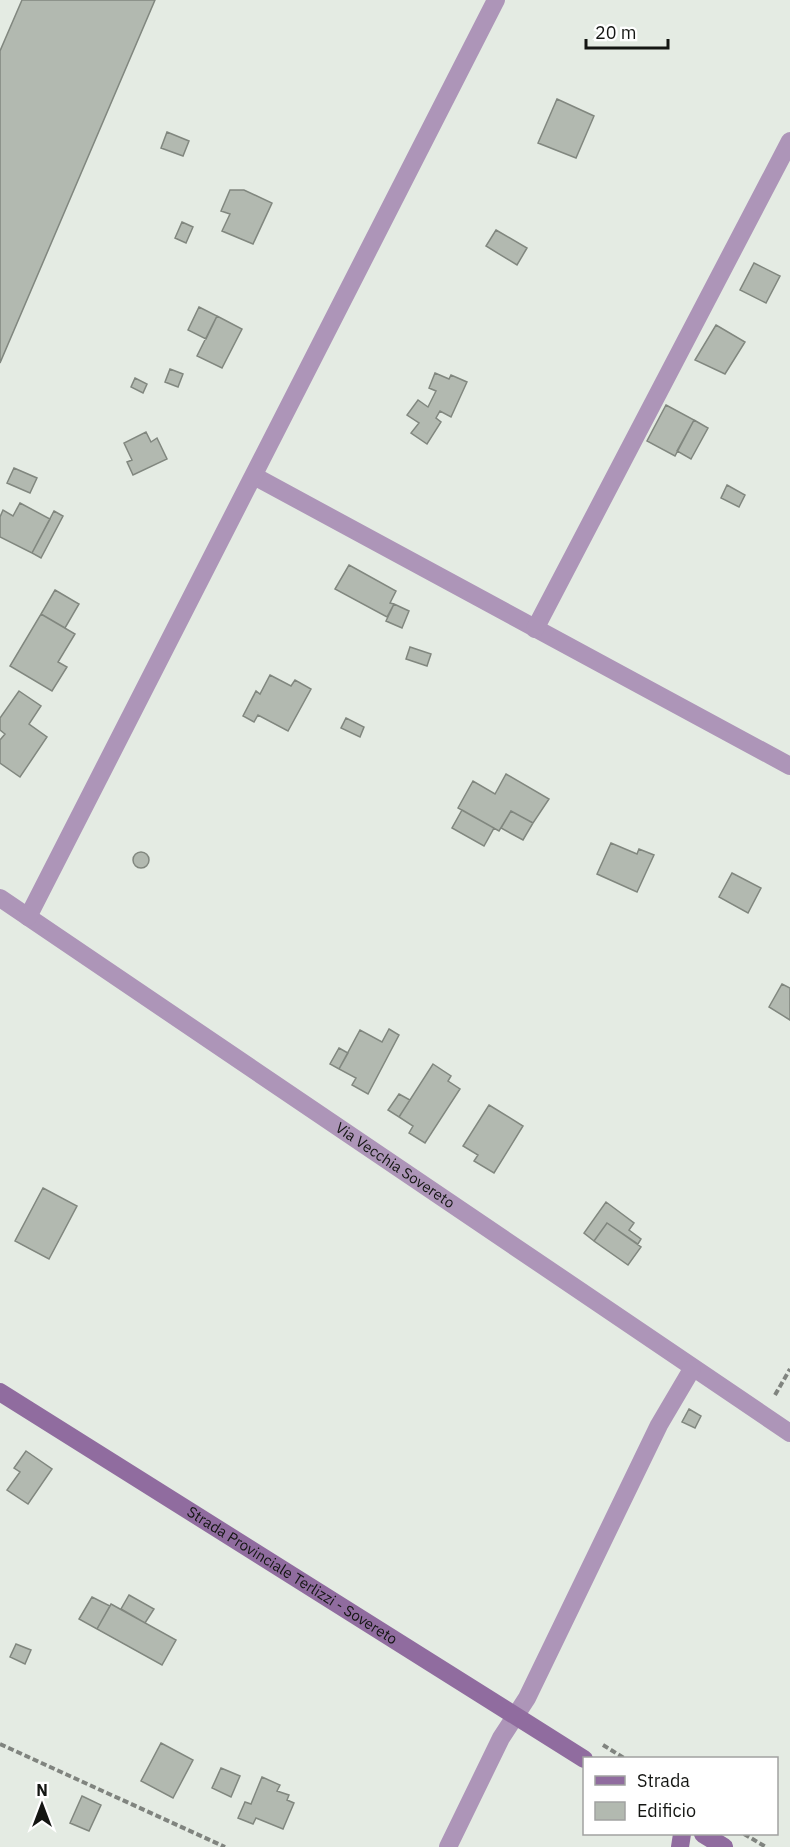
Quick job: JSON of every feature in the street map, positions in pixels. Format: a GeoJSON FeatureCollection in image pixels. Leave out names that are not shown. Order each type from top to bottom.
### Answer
{"type":"FeatureCollection","features":[{"type":"Feature","properties":{"kind":"main road","name":"Strada Provinciale Terlizzi - Sovereto"},"geometry":{"type":"LineString","coordinates":[[0,1392],[583,1758]]}},
{"type":"Feature","properties":{"kind":"main road"},"geometry":{"type":"LineString","coordinates":[[706,1835],[723,1847]]}},
{"type":"Feature","properties":{"kind":"street"},"geometry":{"type":"LineString","coordinates":[[28,917],[496,0]]}},
{"type":"Feature","properties":{"kind":"street"},"geometry":{"type":"LineString","coordinates":[[536,629],[790,141]]}},
{"type":"Feature","properties":{"kind":"street"},"geometry":{"type":"LineString","coordinates":[[254,476],[790,766]]}},
{"type":"Feature","properties":{"kind":"street","name":"Via Vecchia Sovereto"},"geometry":{"type":"LineString","coordinates":[[0,898],[692,1369],[790,1433]]}},
{"type":"Feature","properties":{"kind":"street"},"geometry":{"type":"LineString","coordinates":[[448,1847],[501,1738],[527,1698],[659,1425],[692,1369]]}},
{"type":"Feature","properties":{"kind":"path"},"geometry":{"type":"LineString","coordinates":[[764,1414],[790,1369]]}},
{"type":"Feature","properties":{"kind":"path"},"geometry":{"type":"LineString","coordinates":[[0,1744],[225,1847]]}},
{"type":"Feature","properties":{"kind":"path"},"geometry":{"type":"LineString","coordinates":[[747,1835],[766,1847]]}},
{"type":"Feature","properties":{"kind":"building"},"geometry":{"type":"Polygon","coordinates":[[[22,0],[155,0],[0,363],[0,51],[22,0]]]}},
{"type":"Feature","properties":{"kind":"building"},"geometry":{"type":"Polygon","coordinates":[[[557,99],[594,116],[576,158],[538,143],[557,99]]]}},
{"type":"Feature","properties":{"kind":"building"},"geometry":{"type":"Polygon","coordinates":[[[167,132],[189,141],[183,156],[161,148],[167,132]]]}},
{"type":"Feature","properties":{"kind":"building"},"geometry":{"type":"Polygon","coordinates":[[[230,190],[244,190],[272,203],[253,244],[222,231],[230,214],[221,211],[230,190]]]}},
{"type":"Feature","properties":{"kind":"building"},"geometry":{"type":"Polygon","coordinates":[[[182,222],[193,227],[186,243],[175,238],[182,222]]]}},
{"type":"Feature","properties":{"kind":"building"},"geometry":{"type":"Polygon","coordinates":[[[496,230],[527,248],[517,265],[486,246],[496,230]]]}},
{"type":"Feature","properties":{"kind":"building"},"geometry":{"type":"Polygon","coordinates":[[[754,263],[780,276],[766,303],[740,290],[754,263]]]}},
{"type":"Feature","properties":{"kind":"building"},"geometry":{"type":"Polygon","coordinates":[[[199,307],[217,316],[206,339],[188,330],[199,307]]]}},
{"type":"Feature","properties":{"kind":"building"},"geometry":{"type":"Polygon","coordinates":[[[217,316],[242,329],[222,368],[197,356],[217,316]]]}},
{"type":"Feature","properties":{"kind":"building"},"geometry":{"type":"Polygon","coordinates":[[[716,325],[745,342],[725,374],[695,360],[716,325]]]}},
{"type":"Feature","properties":{"kind":"building"},"geometry":{"type":"Polygon","coordinates":[[[170,369],[183,374],[178,387],[165,382],[170,369]]]}},
{"type":"Feature","properties":{"kind":"building"},"geometry":{"type":"Polygon","coordinates":[[[435,373],[449,379],[451,375],[467,382],[451,417],[440,411],[436,418],[441,422],[427,444],[411,433],[419,423],[407,415],[418,400],[428,407],[436,391],[429,388],[435,373]]]}},
{"type":"Feature","properties":{"kind":"building"},"geometry":{"type":"Polygon","coordinates":[[[135,378],[147,384],[143,393],[131,387],[135,378]]]}},
{"type":"Feature","properties":{"kind":"building"},"geometry":{"type":"Polygon","coordinates":[[[666,405],[694,420],[675,456],[647,441],[666,405]]]}},
{"type":"Feature","properties":{"kind":"building"},"geometry":{"type":"Polygon","coordinates":[[[694,420],[708,428],[691,459],[677,451],[694,420]]]}},
{"type":"Feature","properties":{"kind":"building"},"geometry":{"type":"Polygon","coordinates":[[[146,432],[151,442],[157,438],[167,459],[133,475],[127,462],[132,460],[124,443],[146,432]]]}},
{"type":"Feature","properties":{"kind":"building"},"geometry":{"type":"Polygon","coordinates":[[[14,468],[37,478],[30,493],[7,483],[14,468]]]}},
{"type":"Feature","properties":{"kind":"building"},"geometry":{"type":"Polygon","coordinates":[[[727,485],[745,495],[739,507],[721,498],[727,485]]]}},
{"type":"Feature","properties":{"kind":"building"},"geometry":{"type":"Polygon","coordinates":[[[20,503],[50,519],[32,553],[0,537],[0,517],[3,510],[13,516],[20,503]]]}},
{"type":"Feature","properties":{"kind":"building"},"geometry":{"type":"Polygon","coordinates":[[[54,511],[63,516],[41,558],[32,553],[54,511]]]}},
{"type":"Feature","properties":{"kind":"building"},"geometry":{"type":"Polygon","coordinates":[[[349,565],[396,591],[390,603],[394,604],[387,617],[335,589],[349,565]]]}},
{"type":"Feature","properties":{"kind":"building"},"geometry":{"type":"Polygon","coordinates":[[[55,590],[79,604],[65,628],[41,614],[55,590]]]}},
{"type":"Feature","properties":{"kind":"building"},"geometry":{"type":"Polygon","coordinates":[[[394,604],[409,611],[402,628],[386,621],[394,604]]]}},
{"type":"Feature","properties":{"kind":"building"},"geometry":{"type":"Polygon","coordinates":[[[41,614],[75,634],[58,662],[67,667],[52,691],[10,666],[41,614]]]}},
{"type":"Feature","properties":{"kind":"building"},"geometry":{"type":"Polygon","coordinates":[[[410,647],[431,654],[427,666],[406,659],[410,647]]]}},
{"type":"Feature","properties":{"kind":"building"},"geometry":{"type":"Polygon","coordinates":[[[270,675],[291,686],[295,680],[311,689],[288,731],[258,715],[254,722],[243,716],[256,691],[260,694],[270,675]]]}},
{"type":"Feature","properties":{"kind":"building"},"geometry":{"type":"Polygon","coordinates":[[[19,691],[41,706],[29,724],[47,737],[20,777],[0,763],[0,740],[5,734],[0,730],[0,718],[19,691]]]}},
{"type":"Feature","properties":{"kind":"building"},"geometry":{"type":"Polygon","coordinates":[[[346,718],[364,727],[360,737],[341,728],[346,718]]]}},
{"type":"Feature","properties":{"kind":"building"},"geometry":{"type":"Polygon","coordinates":[[[506,774],[549,799],[533,823],[511,811],[499,831],[458,808],[473,781],[495,794],[506,774]]]}},
{"type":"Feature","properties":{"kind":"building"},"geometry":{"type":"Polygon","coordinates":[[[462,810],[494,828],[484,846],[452,828],[462,810]]]}},
{"type":"Feature","properties":{"kind":"building"},"geometry":{"type":"Polygon","coordinates":[[[511,811],[533,823],[523,840],[501,828],[511,811]]]}},
{"type":"Feature","properties":{"kind":"building"},"geometry":{"type":"Polygon","coordinates":[[[611,843],[637,854],[639,849],[654,855],[637,892],[597,874],[611,843]]]}},
{"type":"Feature","properties":{"kind":"building"},"geometry":{"type":"Polygon","coordinates":[[[141,852],[147,854],[149,860],[147,866],[141,868],[135,866],[133,860],[135,854],[141,852]]]}},
{"type":"Feature","properties":{"kind":"building"},"geometry":{"type":"Polygon","coordinates":[[[732,873],[761,888],[748,913],[719,897],[732,873]]]}},
{"type":"Feature","properties":{"kind":"building"},"geometry":{"type":"Polygon","coordinates":[[[782,984],[790,988],[790,1020],[769,1007],[782,984]]]}},
{"type":"Feature","properties":{"kind":"building"},"geometry":{"type":"Polygon","coordinates":[[[389,1029],[399,1035],[368,1094],[352,1085],[356,1078],[339,1069],[360,1030],[382,1042],[389,1029]]]}},
{"type":"Feature","properties":{"kind":"building"},"geometry":{"type":"Polygon","coordinates":[[[339,1048],[348,1053],[339,1069],[330,1064],[339,1048]]]}},
{"type":"Feature","properties":{"kind":"building"},"geometry":{"type":"Polygon","coordinates":[[[433,1064],[451,1076],[448,1081],[460,1089],[425,1143],[409,1133],[413,1126],[399,1117],[433,1064]]]}},
{"type":"Feature","properties":{"kind":"building"},"geometry":{"type":"Polygon","coordinates":[[[399,1094],[410,1100],[399,1117],[388,1110],[399,1094]]]}},
{"type":"Feature","properties":{"kind":"building"},"geometry":{"type":"Polygon","coordinates":[[[489,1105],[523,1126],[494,1173],[474,1161],[478,1155],[463,1146],[489,1105]]]}},
{"type":"Feature","properties":{"kind":"building"},"geometry":{"type":"Polygon","coordinates":[[[43,1188],[77,1206],[49,1259],[15,1241],[43,1188]]]}},
{"type":"Feature","properties":{"kind":"building"},"geometry":{"type":"Polygon","coordinates":[[[606,1202],[634,1223],[629,1230],[641,1239],[638,1244],[607,1223],[594,1241],[584,1233],[606,1202]]]}},
{"type":"Feature","properties":{"kind":"building"},"geometry":{"type":"Polygon","coordinates":[[[607,1223],[641,1247],[628,1265],[594,1241],[607,1223]]]}},
{"type":"Feature","properties":{"kind":"building"},"geometry":{"type":"Polygon","coordinates":[[[689,1409],[701,1416],[695,1428],[682,1422],[689,1409]]]}},
{"type":"Feature","properties":{"kind":"building"},"geometry":{"type":"Polygon","coordinates":[[[26,1451],[52,1469],[28,1504],[7,1490],[20,1472],[14,1468],[26,1451]]]}},
{"type":"Feature","properties":{"kind":"building"},"geometry":{"type":"Polygon","coordinates":[[[129,1595],[154,1609],[145,1623],[121,1609],[129,1595]]]}},
{"type":"Feature","properties":{"kind":"building"},"geometry":{"type":"Polygon","coordinates":[[[92,1597],[110,1606],[97,1629],[79,1619],[92,1597]]]}},
{"type":"Feature","properties":{"kind":"building"},"geometry":{"type":"Polygon","coordinates":[[[111,1604],[176,1640],[162,1665],[97,1629],[111,1604]]]}},
{"type":"Feature","properties":{"kind":"building"},"geometry":{"type":"Polygon","coordinates":[[[16,1644],[31,1650],[25,1664],[10,1657],[16,1644]]]}},
{"type":"Feature","properties":{"kind":"building"},"geometry":{"type":"Polygon","coordinates":[[[161,1743],[193,1760],[173,1798],[141,1781],[161,1743]]]}},
{"type":"Feature","properties":{"kind":"building"},"geometry":{"type":"Polygon","coordinates":[[[221,1768],[240,1776],[231,1797],[212,1788],[221,1768]]]}},
{"type":"Feature","properties":{"kind":"building"},"geometry":{"type":"Polygon","coordinates":[[[262,1777],[280,1785],[277,1791],[289,1795],[287,1800],[294,1803],[283,1829],[256,1818],[253,1824],[238,1818],[245,1802],[251,1804],[262,1777]]]}},
{"type":"Feature","properties":{"kind":"building"},"geometry":{"type":"Polygon","coordinates":[[[82,1796],[101,1805],[89,1831],[70,1823],[82,1796]]]}}]}
